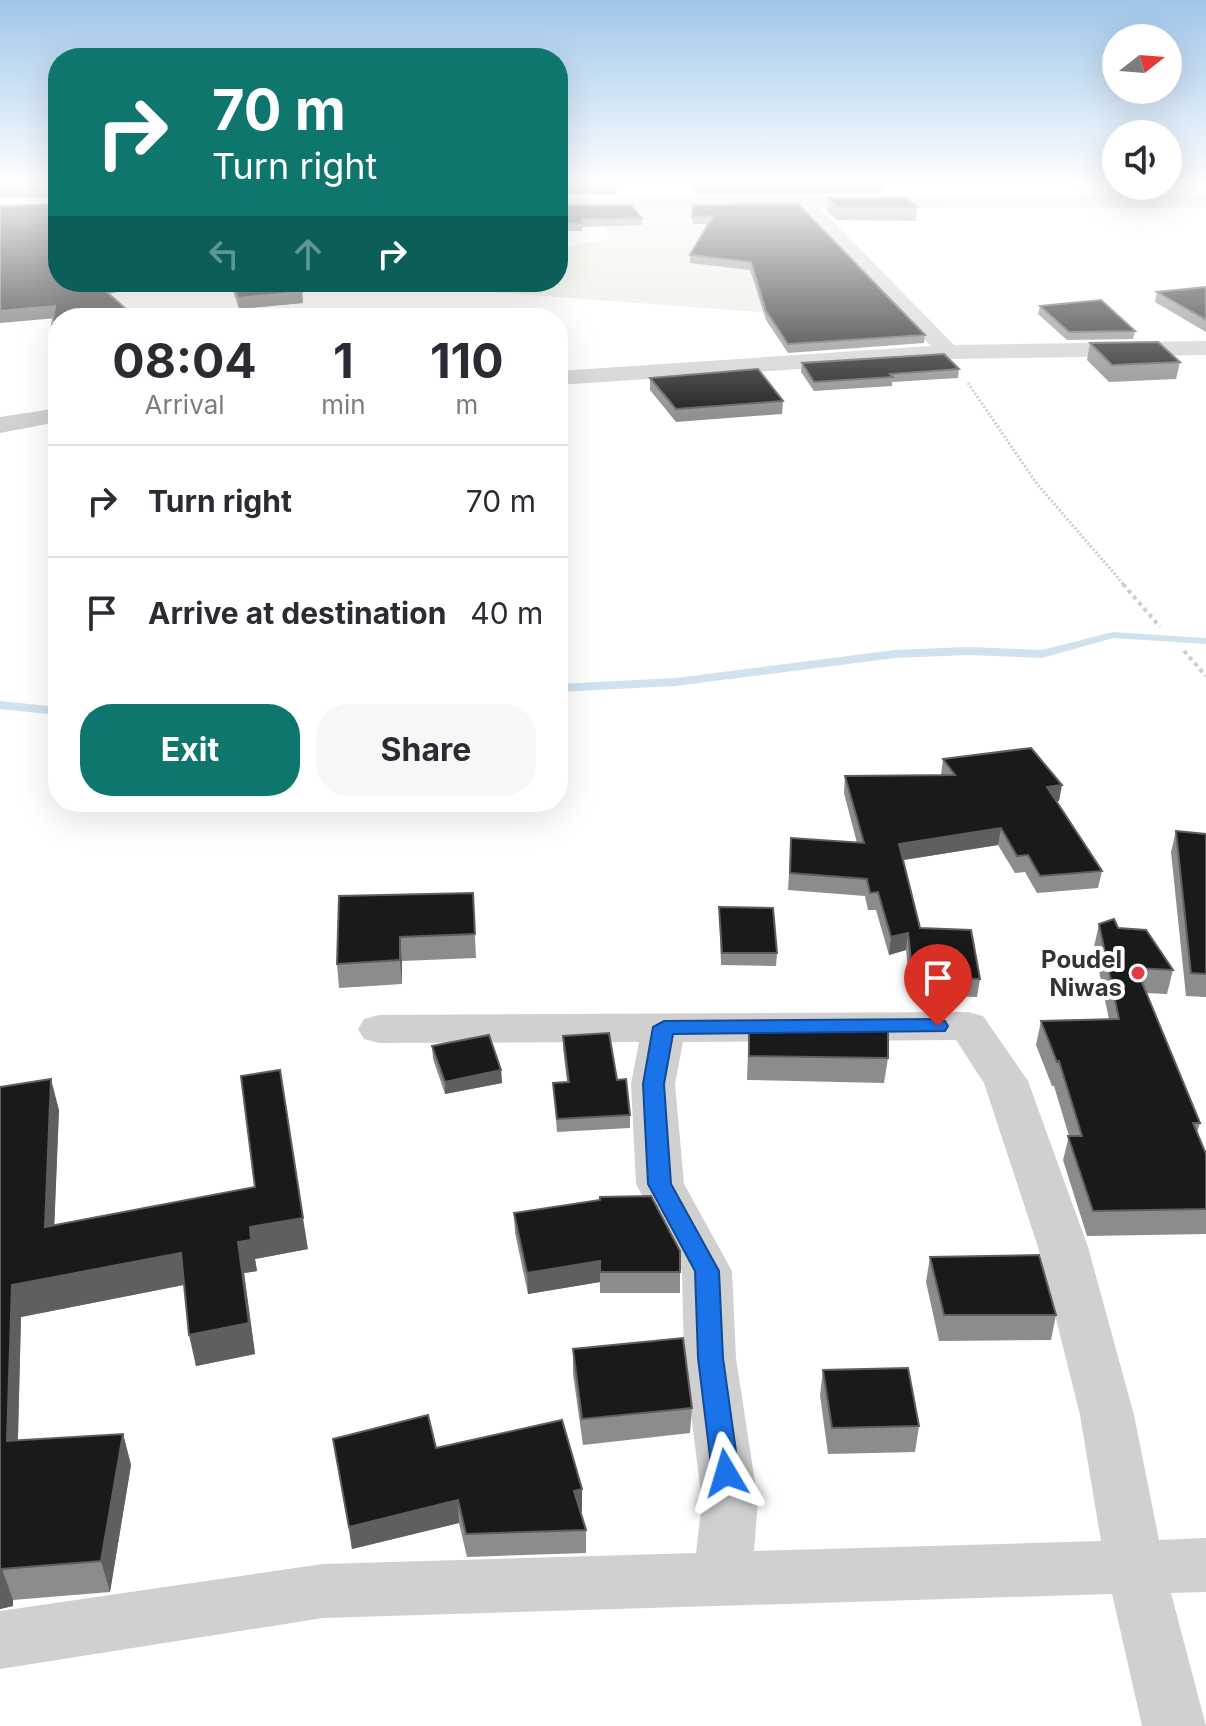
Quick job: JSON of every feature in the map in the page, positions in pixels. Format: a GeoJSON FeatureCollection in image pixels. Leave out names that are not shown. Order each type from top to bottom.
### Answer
{"type":"FeatureCollection","features":[{"type":"Feature","properties":{"kind":"street"},"geometry":{"type":"LineString","coordinates":[[864,266],[904,303],[948,352]]}},
{"type":"Feature","properties":{"kind":"street"},"geometry":{"type":"LineString","coordinates":[[568,377],[948,352],[1206,348]]}},
{"type":"Feature","properties":{"kind":"street"},"geometry":{"type":"LineString","coordinates":[[0,425],[48,417]]}},
{"type":"Feature","properties":{"kind":"street"},"geometry":{"type":"LineString","coordinates":[[379,1029],[968,1026],[1006,1081],[1063,1247],[1107,1415],[1135,1568],[1174,1726]]}},
{"type":"Feature","properties":{"kind":"street"},"geometry":{"type":"LineString","coordinates":[[664,1027],[653,1084],[660,1184],[707,1271],[710,1358],[730,1502],[722,1580]]}},
{"type":"Feature","properties":{"kind":"street"},"geometry":{"type":"LineString","coordinates":[[0,1640],[323,1591],[1206,1565]]}},
{"type":"Feature","properties":{"kind":"path"},"geometry":{"type":"LineString","coordinates":[[948,352],[1037,484],[1160,627]]}},
{"type":"Feature","properties":{"kind":"path"},"geometry":{"type":"LineString","coordinates":[[1184,651],[1206,676]]}},
{"type":"Feature","properties":{"kind":"shaded area"},"geometry":{"type":"Polygon","coordinates":[[[568,266],[781,266],[824,317],[490,292],[568,292],[568,266]]]}},
{"type":"Feature","properties":{"kind":"building"},"geometry":{"type":"Polygon","coordinates":[[[0,266],[48,266],[48,292],[107,292],[125,308],[55,306],[0,311],[0,266]]]}},
{"type":"Feature","properties":{"kind":"building"},"geometry":{"type":"Polygon","coordinates":[[[752,266],[858,266],[925,335],[788,344],[766,311],[752,266]]]}},
{"type":"Feature","properties":{"kind":"building"},"geometry":{"type":"Polygon","coordinates":[[[1206,287],[1206,320],[1157,292],[1206,287]]]}},
{"type":"Feature","properties":{"kind":"building"},"geometry":{"type":"Polygon","coordinates":[[[236,292],[302,292],[238,298],[236,292]]]}},
{"type":"Feature","properties":{"kind":"building"},"geometry":{"type":"Polygon","coordinates":[[[1101,300],[1135,331],[1069,332],[1040,306],[1101,300]]]}},
{"type":"Feature","properties":{"kind":"building"},"geometry":{"type":"Polygon","coordinates":[[[1158,342],[1180,362],[1112,365],[1090,343],[1158,342]]]}},
{"type":"Feature","properties":{"kind":"building"},"geometry":{"type":"Polygon","coordinates":[[[944,354],[959,369],[814,382],[802,363],[944,354]]]}},
{"type":"Feature","properties":{"kind":"building"},"geometry":{"type":"Polygon","coordinates":[[[758,369],[783,401],[676,409],[650,378],[758,369]]]}},
{"type":"Feature","properties":{"kind":"building"},"geometry":{"type":"Polygon","coordinates":[[[1031,748],[1062,785],[1047,787],[1102,871],[1040,876],[1028,855],[1017,856],[1001,828],[899,844],[920,928],[971,930],[980,979],[913,977],[908,933],[891,937],[878,892],[870,893],[867,879],[790,873],[791,838],[864,843],[845,776],[955,775],[943,759],[1031,748]]]}},
{"type":"Feature","properties":{"kind":"building"},"geometry":{"type":"Polygon","coordinates":[[[1176,831],[1206,834],[1206,974],[1191,973],[1176,831]]]}},
{"type":"Feature","properties":{"kind":"building"},"geometry":{"type":"Polygon","coordinates":[[[473,893],[475,934],[400,937],[400,960],[337,964],[339,896],[473,893]]]}},
{"type":"Feature","properties":{"kind":"building"},"geometry":{"type":"Polygon","coordinates":[[[719,907],[773,908],[777,953],[722,953],[719,907]]]}},
{"type":"Feature","properties":{"kind":"building"},"geometry":{"type":"Polygon","coordinates":[[[1114,919],[1118,928],[1146,930],[1173,970],[1136,968],[1200,1123],[1193,1123],[1206,1154],[1206,1209],[1093,1211],[1068,1136],[1082,1136],[1059,1061],[1041,1021],[1119,1019],[1099,924],[1114,919]]]}},
{"type":"Feature","properties":{"kind":"building"},"geometry":{"type":"Polygon","coordinates":[[[821,1020],[822,1024],[888,1027],[888,1058],[749,1056],[749,1023],[821,1020]]]}},
{"type":"Feature","properties":{"kind":"building"},"geometry":{"type":"Polygon","coordinates":[[[609,1033],[617,1080],[626,1079],[630,1115],[557,1119],[553,1083],[569,1082],[563,1036],[609,1033]]]}},
{"type":"Feature","properties":{"kind":"building"},"geometry":{"type":"Polygon","coordinates":[[[489,1035],[501,1070],[445,1082],[432,1046],[489,1035]]]}},
{"type":"Feature","properties":{"kind":"building"},"geometry":{"type":"Polygon","coordinates":[[[280,1070],[303,1218],[250,1227],[251,1240],[238,1242],[249,1323],[189,1335],[181,1253],[12,1285],[7,1441],[123,1434],[101,1561],[2,1569],[0,1575],[0,1087],[51,1079],[45,1227],[255,1187],[241,1076],[280,1070]]]}},
{"type":"Feature","properties":{"kind":"building"},"geometry":{"type":"Polygon","coordinates":[[[651,1196],[680,1251],[680,1272],[600,1272],[600,1261],[527,1273],[514,1213],[600,1200],[600,1197],[651,1196]]]}},
{"type":"Feature","properties":{"kind":"building"},"geometry":{"type":"Polygon","coordinates":[[[1039,1255],[1056,1315],[944,1315],[930,1257],[1039,1255]]]}},
{"type":"Feature","properties":{"kind":"building"},"geometry":{"type":"Polygon","coordinates":[[[683,1338],[692,1408],[582,1419],[573,1349],[683,1338]]]}},
{"type":"Feature","properties":{"kind":"building"},"geometry":{"type":"Polygon","coordinates":[[[908,1368],[919,1426],[832,1428],[823,1370],[908,1368]]]}},
{"type":"Feature","properties":{"kind":"building"},"geometry":{"type":"Polygon","coordinates":[[[428,1415],[436,1448],[562,1420],[582,1489],[574,1491],[586,1530],[466,1534],[458,1500],[349,1527],[333,1439],[428,1415]]]}},
{"type":"Feature","properties":{"kind":"waterway"},"geometry":{"type":"LineString","coordinates":[[568,687],[675,682],[895,654],[968,651],[1042,654],[1113,635],[1206,641]]}},
{"type":"Feature","properties":{"kind":"waterway"},"geometry":{"type":"LineString","coordinates":[[0,705],[48,710]]}},
{"type":"Feature","properties":{"kind":"place","name":"Poudel Niwas"},"geometry":{"type":"Point","coordinates":[1138,973]}},
{"type":"Feature","properties":{"kind":"route"},"geometry":{"type":"LineString","coordinates":[[726,1473],[710,1358],[707,1271],[660,1184],[653,1084],[664,1027],[938,1026]]}}]}
